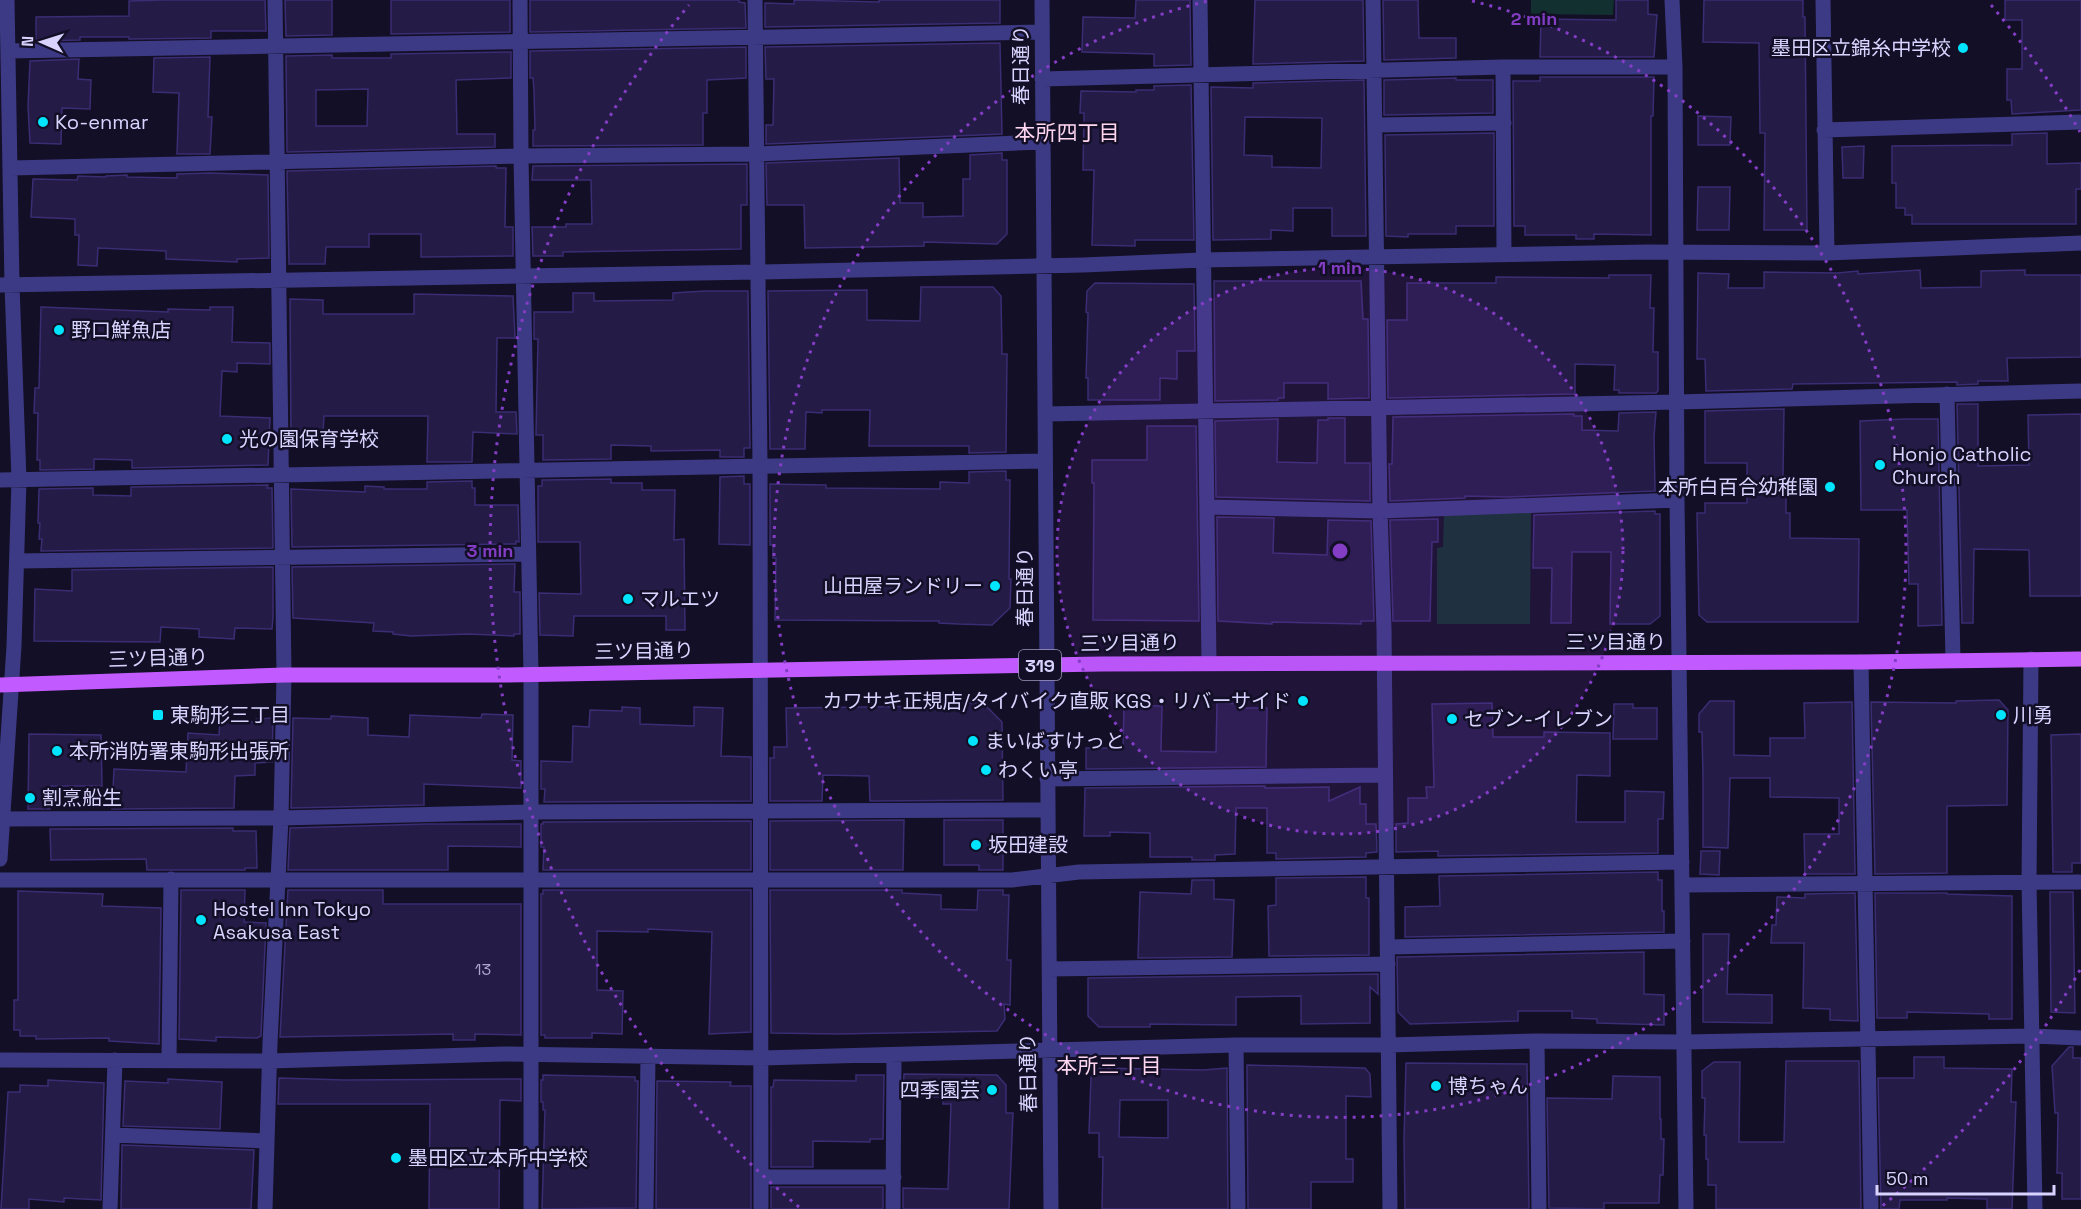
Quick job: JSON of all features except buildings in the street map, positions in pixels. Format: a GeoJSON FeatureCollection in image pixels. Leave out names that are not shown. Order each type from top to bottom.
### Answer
{"type":"FeatureCollection","features":[{"type":"Feature","properties":{"kind":"main road","name":"三ツ目通り"},"geometry":{"type":"LineString","coordinates":[[6,685],[284,675],[531,674],[1047,665],[2081,659]]}},
{"type":"Feature","properties":{"kind":"street"},"geometry":{"type":"LineString","coordinates":[[0,859],[6,685],[17,561],[19,480],[6,285],[11,168],[7,0]]}},
{"type":"Feature","properties":{"kind":"street"},"geometry":{"type":"LineString","coordinates":[[266,1209],[270,1061],[279,879],[284,675],[275,0]]}},
{"type":"Feature","properties":{"kind":"street"},"geometry":{"type":"LineString","coordinates":[[520,0],[531,674],[531,1209]]}},
{"type":"Feature","properties":{"kind":"street"},"geometry":{"type":"LineString","coordinates":[[755,0],[760,465],[761,1209]]}},
{"type":"Feature","properties":{"kind":"street","name":"春日通り"},"geometry":{"type":"LineString","coordinates":[[1042,0],[1051,1209]]}},
{"type":"Feature","properties":{"kind":"street"},"geometry":{"type":"LineString","coordinates":[[1200,0],[1209,663]]}},
{"type":"Feature","properties":{"kind":"street"},"geometry":{"type":"LineString","coordinates":[[1373,0],[1380,511],[1388,866],[1390,1209]]}},
{"type":"Feature","properties":{"kind":"street"},"geometry":{"type":"LineString","coordinates":[[1672,0],[1675,66],[1677,500],[1686,1209]]}},
{"type":"Feature","properties":{"kind":"street"},"geometry":{"type":"LineString","coordinates":[[1823,0],[1827,252]]}},
{"type":"Feature","properties":{"kind":"street"},"geometry":{"type":"LineString","coordinates":[[8,51],[1042,32]]}},
{"type":"Feature","properties":{"kind":"street"},"geometry":{"type":"LineString","coordinates":[[1042,79],[1374,70],[1675,66]]}},
{"type":"Feature","properties":{"kind":"street"},"geometry":{"type":"LineString","coordinates":[[1503,68],[1504,255]]}},
{"type":"Feature","properties":{"kind":"street"},"geometry":{"type":"LineString","coordinates":[[1824,130],[2081,122]]}},
{"type":"Feature","properties":{"kind":"street"},"geometry":{"type":"LineString","coordinates":[[1376,125],[1504,123]]}},
{"type":"Feature","properties":{"kind":"street"},"geometry":{"type":"LineString","coordinates":[[11,168],[521,156],[756,154],[1042,142]]}},
{"type":"Feature","properties":{"kind":"street"},"geometry":{"type":"LineString","coordinates":[[6,285],[757,272],[1377,257],[1827,252],[2081,243]]}},
{"type":"Feature","properties":{"kind":"street"},"geometry":{"type":"LineString","coordinates":[[1045,414],[1677,402],[2081,391]]}},
{"type":"Feature","properties":{"kind":"street"},"geometry":{"type":"LineString","coordinates":[[1947,394],[1953,660]]}},
{"type":"Feature","properties":{"kind":"street"},"geometry":{"type":"LineString","coordinates":[[0,480],[1045,461]]}},
{"type":"Feature","properties":{"kind":"street"},"geometry":{"type":"LineString","coordinates":[[1208,507],[1380,511],[1677,500]]}},
{"type":"Feature","properties":{"kind":"street"},"geometry":{"type":"LineString","coordinates":[[17,561],[528,554]]}},
{"type":"Feature","properties":{"kind":"street"},"geometry":{"type":"LineString","coordinates":[[2031,659],[2031,1036],[2035,1209]]}},
{"type":"Feature","properties":{"kind":"street"},"geometry":{"type":"LineString","coordinates":[[1861,662],[1871,1209]]}},
{"type":"Feature","properties":{"kind":"street"},"geometry":{"type":"LineString","coordinates":[[1047,779],[1385,775]]}},
{"type":"Feature","properties":{"kind":"street"},"geometry":{"type":"LineString","coordinates":[[1,819],[281,818],[531,812],[1048,810]]}},
{"type":"Feature","properties":{"kind":"street"},"geometry":{"type":"LineString","coordinates":[[0,880],[1012,880],[1079,872],[1682,862]]}},
{"type":"Feature","properties":{"kind":"street"},"geometry":{"type":"LineString","coordinates":[[169,1061],[171,879]]}},
{"type":"Feature","properties":{"kind":"street"},"geometry":{"type":"LineString","coordinates":[[1682,885],[2081,882]]}},
{"type":"Feature","properties":{"kind":"street"},"geometry":{"type":"LineString","coordinates":[[1388,947],[1683,941]]}},
{"type":"Feature","properties":{"kind":"street"},"geometry":{"type":"LineString","coordinates":[[1049,969],[1388,964]]}},
{"type":"Feature","properties":{"kind":"street"},"geometry":{"type":"LineString","coordinates":[[0,1060],[270,1061],[530,1055],[761,1058],[1236,1045],[1389,1045],[1537,1041],[1684,1042],[2031,1036],[2081,1038]]}},
{"type":"Feature","properties":{"kind":"street"},"geometry":{"type":"LineString","coordinates":[[1537,1041],[1539,1209]]}},
{"type":"Feature","properties":{"kind":"street"},"geometry":{"type":"LineString","coordinates":[[1236,1045],[1238,1209]]}},
{"type":"Feature","properties":{"kind":"street"},"geometry":{"type":"LineString","coordinates":[[894,1055],[894,1209]]}},
{"type":"Feature","properties":{"kind":"street"},"geometry":{"type":"LineString","coordinates":[[646,1209],[648,1056]]}},
{"type":"Feature","properties":{"kind":"street"},"geometry":{"type":"LineString","coordinates":[[110,1209],[116,1060]]}},
{"type":"Feature","properties":{"kind":"street"},"geometry":{"type":"LineString","coordinates":[[113,1135],[267,1141]]}},
{"type":"Feature","properties":{"kind":"street"},"geometry":{"type":"LineString","coordinates":[[761,1177],[894,1177]]}},
{"type":"Feature","properties":{"kind":"green space"},"geometry":{"type":"Polygon","coordinates":[[[1531,0],[1614,0],[1613,15],[1531,14],[1531,0]]]}},
{"type":"Feature","properties":{"kind":"green space"},"geometry":{"type":"Polygon","coordinates":[[[1531,510],[1530,624],[1437,624],[1437,548],[1443,547],[1444,513],[1531,510]]]}},
{"type":"Feature","properties":{"kind":"place","name":"墨田区立錦糸中学校"},"geometry":{"type":"Point","coordinates":[1963,48]}},
{"type":"Feature","properties":{"kind":"place","name":"Ko-enmar"},"geometry":{"type":"Point","coordinates":[43,122]}},
{"type":"Feature","properties":{"kind":"place","name":"野口鮮魚店"},"geometry":{"type":"Point","coordinates":[59,330]}},
{"type":"Feature","properties":{"kind":"place","name":"光の園保育学校"},"geometry":{"type":"Point","coordinates":[227,439]}},
{"type":"Feature","properties":{"kind":"place","name":"Honjo Catholic Church"},"geometry":{"type":"Point","coordinates":[1880,465]}},
{"type":"Feature","properties":{"kind":"place","name":"本所白百合幼稚園"},"geometry":{"type":"Point","coordinates":[1830,487]}},
{"type":"Feature","properties":{"kind":"place","name":"山田屋ランドリー"},"geometry":{"type":"Point","coordinates":[995,586]}},
{"type":"Feature","properties":{"kind":"place","name":"マルエツ"},"geometry":{"type":"Point","coordinates":[628,599]}},
{"type":"Feature","properties":{"kind":"place","name":"カワサキ正規店/タイバイク直販 KGS・リバーサイド"},"geometry":{"type":"Point","coordinates":[1303,701]}},
{"type":"Feature","properties":{"kind":"place","name":"東駒形三丁目"},"geometry":{"type":"Point","coordinates":[158,715]}},
{"type":"Feature","properties":{"kind":"place","name":"川勇"},"geometry":{"type":"Point","coordinates":[2001,715]}},
{"type":"Feature","properties":{"kind":"place","name":"セブン-イレブン"},"geometry":{"type":"Point","coordinates":[1452,719]}},
{"type":"Feature","properties":{"kind":"place","name":"まいばすけっと"},"geometry":{"type":"Point","coordinates":[973,741]}},
{"type":"Feature","properties":{"kind":"place","name":"本所消防署東駒形出張所"},"geometry":{"type":"Point","coordinates":[57,751]}},
{"type":"Feature","properties":{"kind":"place","name":"わくい亭"},"geometry":{"type":"Point","coordinates":[986,770]}},
{"type":"Feature","properties":{"kind":"place","name":"割烹船生"},"geometry":{"type":"Point","coordinates":[30,798]}},
{"type":"Feature","properties":{"kind":"place","name":"坂田建設"},"geometry":{"type":"Point","coordinates":[976,845]}},
{"type":"Feature","properties":{"kind":"place","name":"Hostel Inn Tokyo Asakusa East"},"geometry":{"type":"Point","coordinates":[201,920]}},
{"type":"Feature","properties":{"kind":"place","name":"博ちゃん"},"geometry":{"type":"Point","coordinates":[1436,1086]}},
{"type":"Feature","properties":{"kind":"place","name":"四季園芸"},"geometry":{"type":"Point","coordinates":[992,1090]}},
{"type":"Feature","properties":{"kind":"place","name":"墨田区立本所中学校"},"geometry":{"type":"Point","coordinates":[396,1158]}},
{"type":"Feature","properties":{"kind":"district","name":"本所四丁目"},"geometry":{"type":"Point","coordinates":[1067,132]}},
{"type":"Feature","properties":{"kind":"district","name":"本所三丁目"},"geometry":{"type":"Point","coordinates":[1109,1065]}}]}
